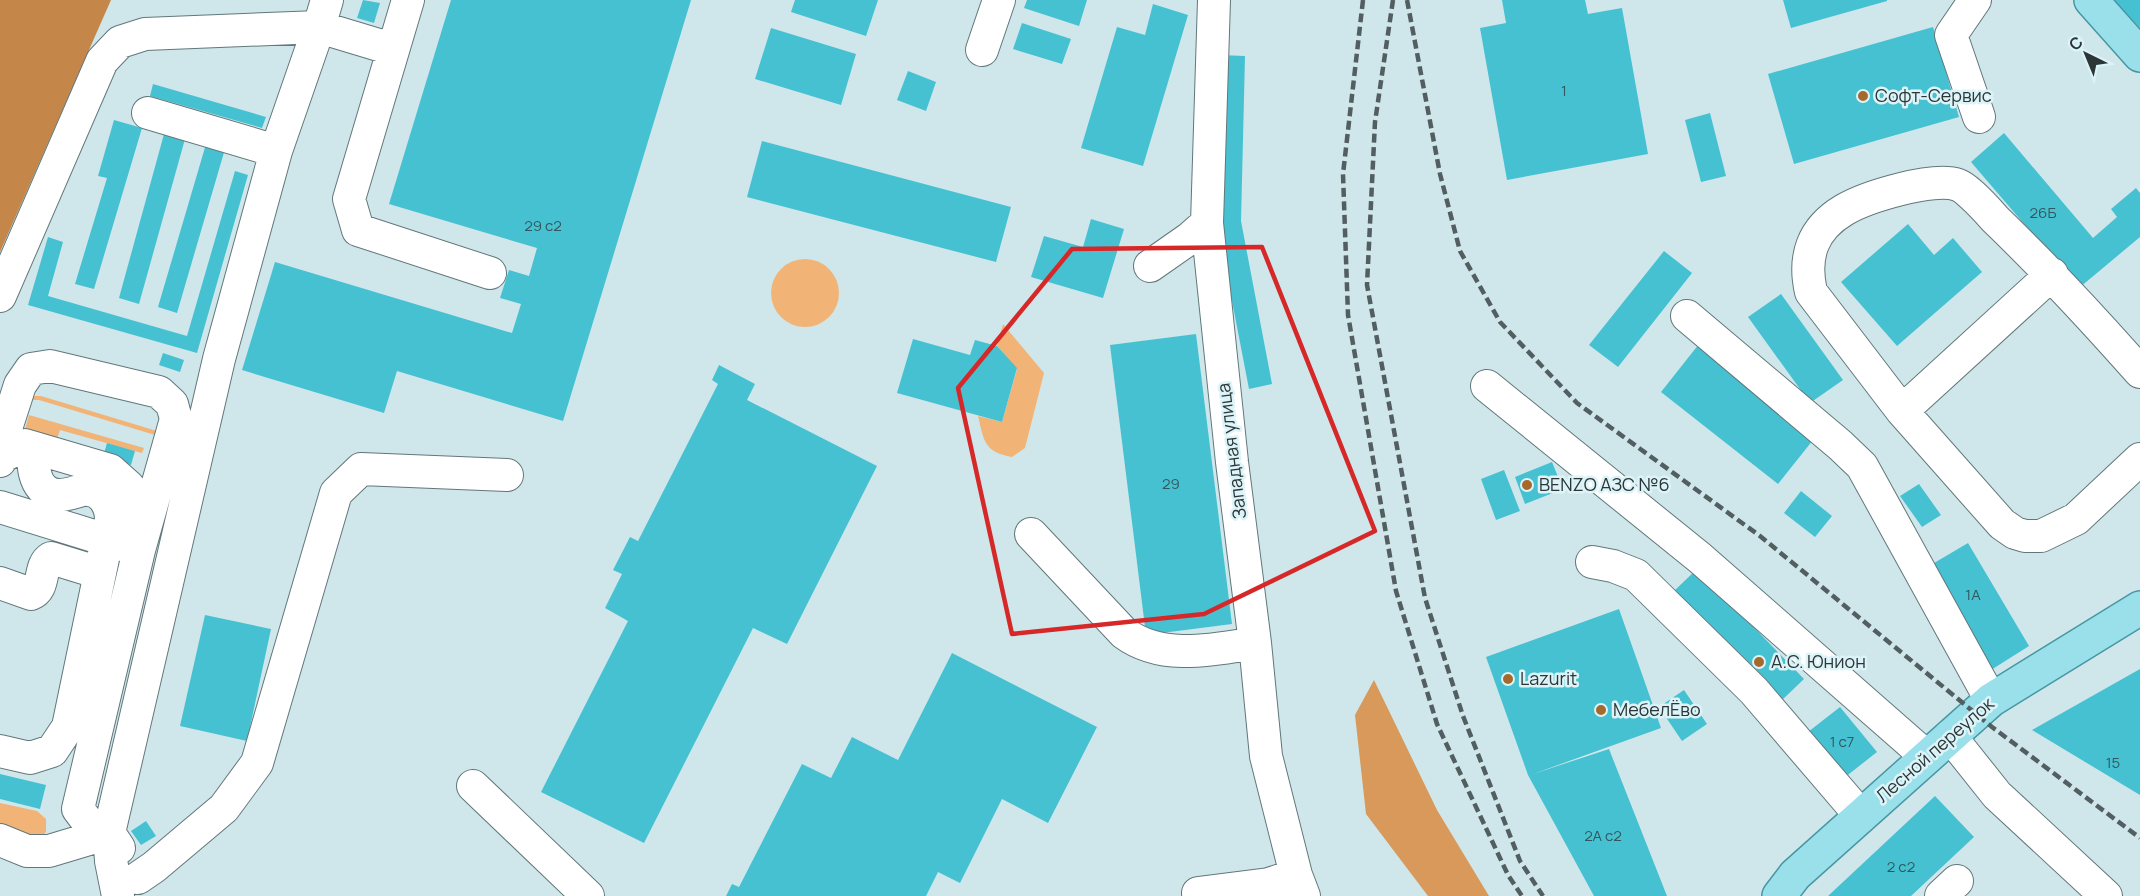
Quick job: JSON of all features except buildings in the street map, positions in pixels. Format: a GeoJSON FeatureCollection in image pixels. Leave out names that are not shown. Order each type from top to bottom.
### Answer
{"type":"FeatureCollection","features":[{"type":"Feature","properties":{"kind":"main road"},"geometry":{"type":"LineString","coordinates":[[2091,0],[2140,55]]}},
{"type":"Feature","properties":{"kind":"main road","name":"Лесной переулок"},"geometry":{"type":"LineString","coordinates":[[1779,896],[1796,875],[1991,700],[2140,608]]}},
{"type":"Feature","properties":{"kind":"street"},"geometry":{"type":"LineString","coordinates":[[408,0],[349,199],[358,230],[490,273]]}},
{"type":"Feature","properties":{"kind":"street"},"geometry":{"type":"LineString","coordinates":[[982,50],[999,0]]}},
{"type":"Feature","properties":{"kind":"street","name":"Западная улица"},"geometry":{"type":"LineString","coordinates":[[1214,0],[1207,223],[1266,756],[1300,886]]}},
{"type":"Feature","properties":{"kind":"street"},"geometry":{"type":"LineString","coordinates":[[1975,0],[1951,35],[1979,117]]}},
{"type":"Feature","properties":{"kind":"street"},"geometry":{"type":"LineString","coordinates":[[0,296],[102,61],[120,42],[145,34],[323,14],[392,49]]}},
{"type":"Feature","properties":{"kind":"street"},"geometry":{"type":"LineString","coordinates":[[323,14],[276,151],[219,359],[109,833],[111,861],[135,890],[154,867],[224,808],[257,763],[336,493],[361,469],[507,476]]}},
{"type":"Feature","properties":{"kind":"street"},"geometry":{"type":"LineString","coordinates":[[148,113],[276,151]]}},
{"type":"Feature","properties":{"kind":"street"},"geometry":{"type":"LineString","coordinates":[[2140,372],[2052,274],[1959,185],[1928,183],[1855,204],[1826,223],[1816,237],[1808,258],[1807,273],[1811,292],[1902,411],[2002,524],[2025,536],[2041,536],[2076,519],[2140,459]]}},
{"type":"Feature","properties":{"kind":"street"},"geometry":{"type":"LineString","coordinates":[[1150,266],[1207,223]]}},
{"type":"Feature","properties":{"kind":"street"},"geometry":{"type":"LineString","coordinates":[[1902,411],[2052,274]]}},
{"type":"Feature","properties":{"kind":"street"},"geometry":{"type":"LineString","coordinates":[[1687,316],[1862,466],[1991,700]]}},
{"type":"Feature","properties":{"kind":"street"},"geometry":{"type":"LineString","coordinates":[[0,447],[20,385],[31,369],[50,366],[159,392],[172,404],[176,419],[139,549],[78,810],[87,821],[109,833]]}},
{"type":"Feature","properties":{"kind":"street"},"geometry":{"type":"LineString","coordinates":[[1486,386],[1938,746],[1997,795],[2106,896]]}},
{"type":"Feature","properties":{"kind":"street"},"geometry":{"type":"LineString","coordinates":[[0,461],[3,456],[25,445],[110,470],[129,487],[136,510],[139,549]]}},
{"type":"Feature","properties":{"kind":"street"},"geometry":{"type":"LineString","coordinates":[[0,751],[30,758],[52,751],[69,727],[111,520],[111,508],[106,499],[96,492],[85,490],[57,496],[45,492],[37,482],[33,469],[35,448]]}},
{"type":"Feature","properties":{"kind":"street"},"geometry":{"type":"LineString","coordinates":[[0,507],[139,549]]}},
{"type":"Feature","properties":{"kind":"street"},"geometry":{"type":"LineString","coordinates":[[1032,534],[1124,633],[1138,643],[1167,651],[1214,650],[1255,643]]}},
{"type":"Feature","properties":{"kind":"street"},"geometry":{"type":"LineString","coordinates":[[0,583],[31,594],[36,592],[45,564],[51,558],[100,573]]}},
{"type":"Feature","properties":{"kind":"street"},"geometry":{"type":"LineString","coordinates":[[1592,562],[1613,566],[1636,575],[1754,691],[1861,816]]}},
{"type":"Feature","properties":{"kind":"street"},"geometry":{"type":"LineString","coordinates":[[473,786],[588,896]]}},
{"type":"Feature","properties":{"kind":"street"},"geometry":{"type":"LineString","coordinates":[[0,840],[27,851],[49,851],[109,833]]}},
{"type":"Feature","properties":{"kind":"street"},"geometry":{"type":"LineString","coordinates":[[1198,893],[1269,884],[1300,886]]}},
{"type":"Feature","properties":{"kind":"highlighted area"},"geometry":{"type":"Polygon","coordinates":[[[1262,247],[1375,531],[1204,614],[1012,634],[958,388],[1072,249],[1262,247]]]}},
{"type":"Feature","properties":{"kind":"shaded area"},"geometry":{"type":"Polygon","coordinates":[[[0,0],[111,0],[0,252],[0,0]]]}},
{"type":"Feature","properties":{"kind":"shaded area"},"geometry":{"type":"Polygon","coordinates":[[[805,259],[818,262],[829,269],[836,280],[839,293],[836,306],[829,317],[818,324],[805,327],[792,324],[781,317],[774,306],[771,293],[774,280],[781,269],[792,262],[805,259]]]}},
{"type":"Feature","properties":{"kind":"shaded area"},"geometry":{"type":"Polygon","coordinates":[[[1003,324],[1044,373],[1025,448],[1012,457],[996,452],[987,444],[978,416],[1002,422],[1017,369],[997,346],[1003,324]]]}},
{"type":"Feature","properties":{"kind":"shaded area"},"geometry":{"type":"Polygon","coordinates":[[[30,396],[41,396],[157,431],[155,435],[39,400],[31,400],[30,396]]]}},
{"type":"Feature","properties":{"kind":"shaded area"},"geometry":{"type":"Polygon","coordinates":[[[29,415],[144,448],[142,453],[60,430],[56,442],[24,433],[29,415]]]}},
{"type":"Feature","properties":{"kind":"shaded area"},"geometry":{"type":"Polygon","coordinates":[[[1374,680],[1437,810],[1489,896],[1428,896],[1366,814],[1355,715],[1374,680]]]}},
{"type":"Feature","properties":{"kind":"shaded area"},"geometry":{"type":"Polygon","coordinates":[[[0,803],[37,811],[46,819],[46,832],[40,839],[0,828],[0,803]]]}},
{"type":"Feature","properties":{"kind":"railway"},"geometry":{"type":"LineString","coordinates":[[1363,0],[1343,174],[1348,315],[1396,591],[1437,724],[1508,875],[1522,896]]}},
{"type":"Feature","properties":{"kind":"railway"},"geometry":{"type":"LineString","coordinates":[[1393,0],[1375,122],[1367,285],[1425,598],[1463,716],[1520,861],[1543,896]]}},
{"type":"Feature","properties":{"kind":"railway"},"geometry":{"type":"LineString","coordinates":[[1407,0],[1440,174],[1460,251],[1500,322],[1577,403],[1760,536],[1992,727],[2140,838]]}},
{"type":"Feature","properties":{"kind":"place","name":"Софт-Сервис"},"geometry":{"type":"Point","coordinates":[1863,96]}},
{"type":"Feature","properties":{"kind":"place","name":"BENZO АЗС №6"},"geometry":{"type":"Point","coordinates":[1527,485]}},
{"type":"Feature","properties":{"kind":"place","name":"А.С. Юнион"},"geometry":{"type":"Point","coordinates":[1759,662]}},
{"type":"Feature","properties":{"kind":"place","name":"Lazurit"},"geometry":{"type":"Point","coordinates":[1508,679]}},
{"type":"Feature","properties":{"kind":"place","name":"МебелЁво"},"geometry":{"type":"Point","coordinates":[1601,710]}}]}
